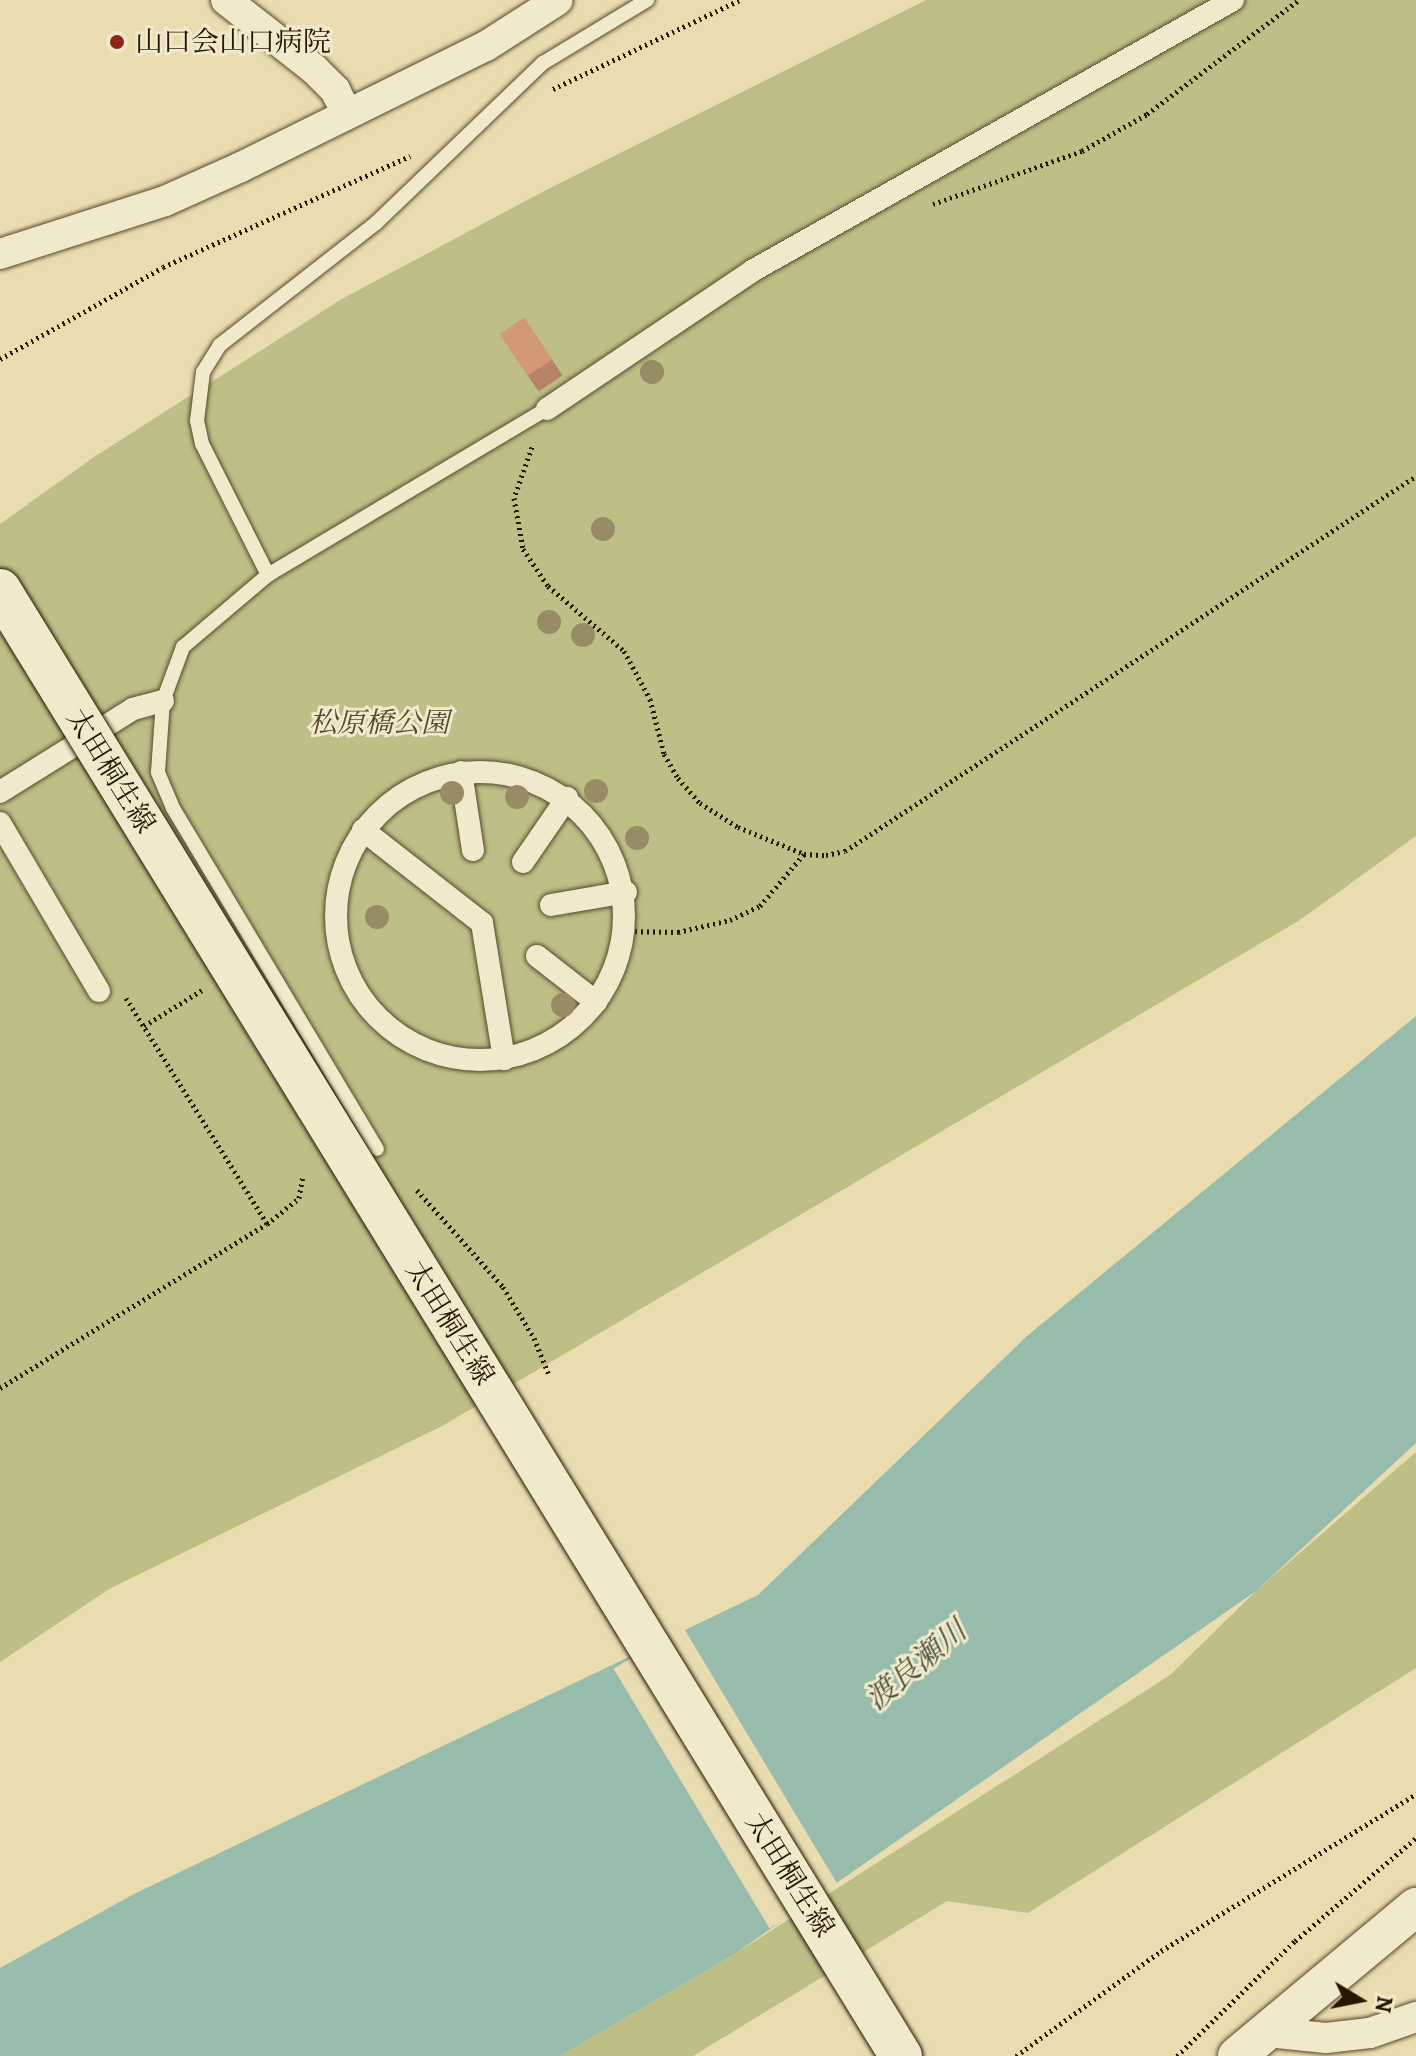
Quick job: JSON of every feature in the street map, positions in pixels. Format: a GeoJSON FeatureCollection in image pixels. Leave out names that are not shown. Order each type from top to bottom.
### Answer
{"type":"FeatureCollection","features":[{"type":"Feature","properties":{"kind":"main road","name":"太田桐生線"},"geometry":{"type":"LineString","coordinates":[[0,590],[901,2056]]}},
{"type":"Feature","properties":{"kind":"street"},"geometry":{"type":"LineString","coordinates":[[226,0],[314,69],[335,90],[347,114]]}},
{"type":"Feature","properties":{"kind":"street"},"geometry":{"type":"LineString","coordinates":[[0,254],[165,201],[486,46],[558,0]]}},
{"type":"Feature","properties":{"kind":"street"},"geometry":{"type":"LineString","coordinates":[[547,409],[752,271],[1233,0]]}},
{"type":"Feature","properties":{"kind":"street"},"geometry":{"type":"LineString","coordinates":[[0,792],[133,709],[163,701]]}},
{"type":"Feature","properties":{"kind":"street"},"geometry":{"type":"LineString","coordinates":[[494,771],[527,779],[567,798],[593,825],[626,892],[623,931],[615,968],[596,1002],[560,1036],[504,1059],[460,1060],[420,1048],[383,1025],[356,993],[339,953],[335,910],[343,868],[363,830],[401,795],[423,782],[461,772],[494,771]]}},
{"type":"Feature","properties":{"kind":"street"},"geometry":{"type":"LineString","coordinates":[[461,772],[473,850]]}},
{"type":"Feature","properties":{"kind":"street"},"geometry":{"type":"LineString","coordinates":[[523,862],[567,798]]}},
{"type":"Feature","properties":{"kind":"street"},"geometry":{"type":"LineString","coordinates":[[0,823],[97,987]]}},
{"type":"Feature","properties":{"kind":"street"},"geometry":{"type":"LineString","coordinates":[[363,830],[482,923],[504,1059]]}},
{"type":"Feature","properties":{"kind":"street"},"geometry":{"type":"LineString","coordinates":[[551,905],[626,892]]}},
{"type":"Feature","properties":{"kind":"street"},"geometry":{"type":"LineString","coordinates":[[537,956],[596,1002]]}},
{"type":"Feature","properties":{"kind":"street"},"geometry":{"type":"LineString","coordinates":[[1237,2056],[1416,1907]]}},
{"type":"Feature","properties":{"kind":"street"},"geometry":{"type":"LineString","coordinates":[[1268,2032],[1326,2038],[1370,2033],[1416,2017]]}},
{"type":"Feature","properties":{"kind":"lane"},"geometry":{"type":"LineString","coordinates":[[268,575],[202,444],[197,421],[203,372],[220,345],[376,223],[543,63],[647,0]]}},
{"type":"Feature","properties":{"kind":"lane"},"geometry":{"type":"LineString","coordinates":[[377,1149],[173,808],[158,772],[163,701],[183,647],[268,575],[547,409]]}},
{"type":"Feature","properties":{"kind":"path"},"geometry":{"type":"LineString","coordinates":[[540,95],[740,0]]}},
{"type":"Feature","properties":{"kind":"path"},"geometry":{"type":"LineString","coordinates":[[924,207],[1082,151],[1147,114],[1299,0]]}},
{"type":"Feature","properties":{"kind":"path"},"geometry":{"type":"LineString","coordinates":[[0,359],[163,267],[425,149]]}},
{"type":"Feature","properties":{"kind":"path"},"geometry":{"type":"LineString","coordinates":[[540,437],[520,470],[514,498],[523,549],[548,586],[624,651],[650,699],[664,754],[700,803],[738,827],[804,854],[845,851],[1416,476]]}},
{"type":"Feature","properties":{"kind":"path"},"geometry":{"type":"LineString","coordinates":[[623,931],[678,932],[730,920],[760,906],[804,854]]}},
{"type":"Feature","properties":{"kind":"path"},"geometry":{"type":"LineString","coordinates":[[97,987],[115,982],[267,1224]]}},
{"type":"Feature","properties":{"kind":"path"},"geometry":{"type":"LineString","coordinates":[[377,1149],[503,1287],[534,1338],[548,1373]]}},
{"type":"Feature","properties":{"kind":"path"},"geometry":{"type":"LineString","coordinates":[[0,1388],[267,1224],[299,1198],[303,1176]]}},
{"type":"Feature","properties":{"kind":"path"},"geometry":{"type":"LineString","coordinates":[[1016,2056],[1161,1951],[1416,1794]]}},
{"type":"Feature","properties":{"kind":"path"},"geometry":{"type":"LineString","coordinates":[[1177,2056],[1295,1941],[1416,1838]]}},
{"type":"Feature","properties":{"kind":"green space","name":"松原橋公園"},"geometry":{"type":"Polygon","coordinates":[[[926,0],[1416,0],[1416,836],[1300,920],[444,1425],[109,1589],[0,1662],[0,524],[94,457],[340,300],[548,189],[926,0]]]}},
{"type":"Feature","properties":{"kind":"green space"},"geometry":{"type":"Polygon","coordinates":[[[1416,1452],[1416,1668],[1028,1913],[947,1901],[693,2056],[560,2056],[733,1955],[1170,1675],[1256,1591],[1416,1452]]]}},
{"type":"Feature","properties":{"kind":"water","name":"渡良瀬川"},"geometry":{"type":"Polygon","coordinates":[[[1416,1016],[1416,1443],[1256,1591],[733,1955],[560,2056],[0,2056],[0,1968],[134,1894],[758,1595],[1027,1336],[1416,1016]]]}},
{"type":"Feature","properties":{"kind":"pier"},"geometry":{"type":"Polygon","coordinates":[[[683,1627],[839,1887],[770,1928],[614,1669],[683,1627]]]}},
{"type":"Feature","properties":{"kind":"building"},"geometry":{"type":"Polygon","coordinates":[[[524,318],[552,359],[528,376],[500,334],[524,318]]]}},
{"type":"Feature","properties":{"kind":"place","name":"山口会山口病院"},"geometry":{"type":"Point","coordinates":[117,42]}}]}
